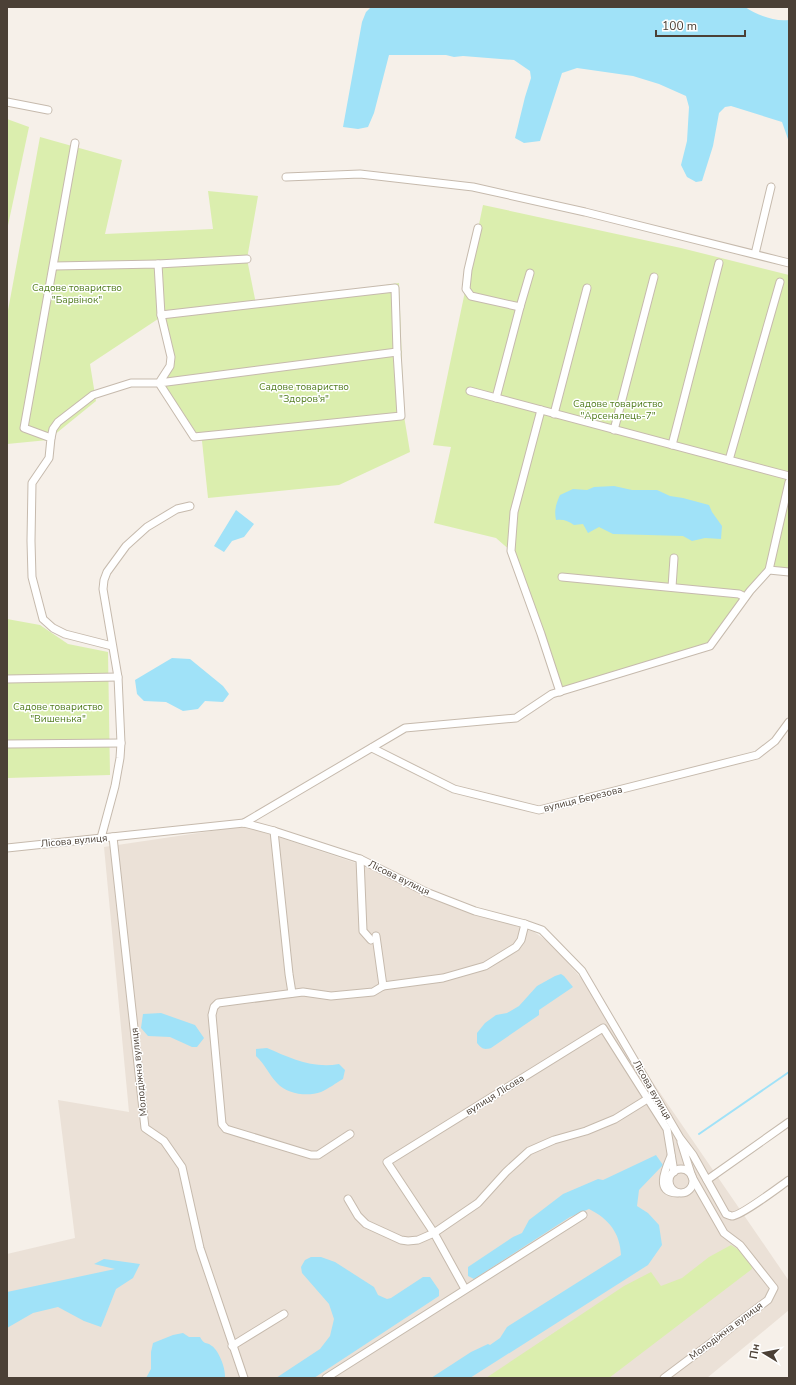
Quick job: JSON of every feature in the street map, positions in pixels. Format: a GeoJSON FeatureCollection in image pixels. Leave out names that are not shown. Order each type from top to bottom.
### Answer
{"type":"FeatureCollection","features":[{"type":"Feature","properties":{"kind":"street"},"geometry":{"type":"LineString","coordinates":[[7,102],[48,110]]}},
{"type":"Feature","properties":{"kind":"street"},"geometry":{"type":"LineString","coordinates":[[50,438],[24,428],[75,143]]}},
{"type":"Feature","properties":{"kind":"street"},"geometry":{"type":"LineString","coordinates":[[286,177],[360,174],[473,187],[586,212],[789,263]]}},
{"type":"Feature","properties":{"kind":"street"},"geometry":{"type":"LineString","coordinates":[[755,254],[771,186]]}},
{"type":"Feature","properties":{"kind":"street"},"geometry":{"type":"LineString","coordinates":[[478,228],[468,270],[466,289],[471,296],[520,307]]}},
{"type":"Feature","properties":{"kind":"street"},"geometry":{"type":"LineString","coordinates":[[54,266],[158,264],[247,259]]}},
{"type":"Feature","properties":{"kind":"street"},"geometry":{"type":"LineString","coordinates":[[672,445],[720,263]]}},
{"type":"Feature","properties":{"kind":"street"},"geometry":{"type":"LineString","coordinates":[[158,264],[161,314],[171,357],[170,366],[159,383]]}},
{"type":"Feature","properties":{"kind":"street"},"geometry":{"type":"LineString","coordinates":[[496,398],[530,273]]}},
{"type":"Feature","properties":{"kind":"street"},"geometry":{"type":"LineString","coordinates":[[614,430],[654,276]]}},
{"type":"Feature","properties":{"kind":"street"},"geometry":{"type":"LineString","coordinates":[[730,460],[780,282]]}},
{"type":"Feature","properties":{"kind":"street"},"geometry":{"type":"LineString","coordinates":[[159,383],[194,437],[400,416],[395,288],[161,314]]}},
{"type":"Feature","properties":{"kind":"street"},"geometry":{"type":"LineString","coordinates":[[554,414],[587,288]]}},
{"type":"Feature","properties":{"kind":"street"},"geometry":{"type":"LineString","coordinates":[[112,646],[65,634],[53,628],[43,619],[32,577],[32,483],[49,458],[50,438],[53,428],[58,422],[93,396],[131,383],[159,383],[397,352]]}},
{"type":"Feature","properties":{"kind":"street"},"geometry":{"type":"LineString","coordinates":[[470,391],[789,476]]}},
{"type":"Feature","properties":{"kind":"street"},"geometry":{"type":"LineString","coordinates":[[540,410],[514,512],[511,552],[541,634],[560,692]]}},
{"type":"Feature","properties":{"kind":"street"},"geometry":{"type":"LineString","coordinates":[[244,823],[405,728],[516,718],[552,694],[710,646],[745,597],[769,570],[789,482]]}},
{"type":"Feature","properties":{"kind":"street"},"geometry":{"type":"LineString","coordinates":[[101,838],[115,786],[120,758],[118,678],[103,589],[104,580],[107,572],[126,546],[147,527],[177,509],[190,506]]}},
{"type":"Feature","properties":{"kind":"street"},"geometry":{"type":"LineString","coordinates":[[672,587],[674,558]]}},
{"type":"Feature","properties":{"kind":"street"},"geometry":{"type":"LineString","coordinates":[[769,570],[789,572]]}},
{"type":"Feature","properties":{"kind":"street"},"geometry":{"type":"LineString","coordinates":[[562,577],[739,594],[745,597]]}},
{"type":"Feature","properties":{"kind":"street"},"geometry":{"type":"LineString","coordinates":[[7,679],[118,678]]}},
{"type":"Feature","properties":{"kind":"street","name":"вулиця Березова"},"geometry":{"type":"LineString","coordinates":[[372,748],[454,789],[539,810],[757,755],[775,741],[789,722]]}},
{"type":"Feature","properties":{"kind":"street"},"geometry":{"type":"LineString","coordinates":[[7,744],[120,743]]}},
{"type":"Feature","properties":{"kind":"street","name":"Лісова вулиця"},"geometry":{"type":"LineString","coordinates":[[7,848],[244,823],[274,831],[360,859],[426,892],[475,911],[542,930],[582,971],[680,1138]]}},
{"type":"Feature","properties":{"kind":"street"},"geometry":{"type":"LineString","coordinates":[[274,831],[288,974],[292,993]]}},
{"type":"Feature","properties":{"kind":"street","name":"Молодіжна вулиця"},"geometry":{"type":"LineString","coordinates":[[113,837],[145,1128],[164,1141],[182,1167],[200,1248],[244,1378]]}},
{"type":"Feature","properties":{"kind":"street"},"geometry":{"type":"LineString","coordinates":[[360,859],[362,931],[373,938],[383,986]]}},
{"type":"Feature","properties":{"kind":"street"},"geometry":{"type":"LineString","coordinates":[[350,1134],[318,1154],[312,1155],[226,1129],[222,1124],[212,1015],[214,1007],[218,1003],[292,993],[303,992],[331,996],[373,992],[383,986],[443,978],[484,966],[516,947],[521,940],[525,924]]}},
{"type":"Feature","properties":{"kind":"street","name":"вулиця Лісова"},"geometry":{"type":"LineString","coordinates":[[434,1233],[387,1162],[603,1028],[648,1098]]}},
{"type":"Feature","properties":{"kind":"street"},"geometry":{"type":"LineString","coordinates":[[348,1199],[358,1216],[366,1224],[401,1240],[418,1240],[434,1233],[478,1203],[506,1172],[529,1151],[554,1140],[586,1131],[615,1120],[648,1098],[667,1129],[675,1171]]}},
{"type":"Feature","properties":{"kind":"street"},"geometry":{"type":"LineString","coordinates":[[707,1180],[789,1122]]}},
{"type":"Feature","properties":{"kind":"street"},"geometry":{"type":"LineString","coordinates":[[680,1138],[693,1155],[726,1214],[731,1216],[753,1205],[789,1180]]}},
{"type":"Feature","properties":{"kind":"street","name":"Молодіжна вулиця"},"geometry":{"type":"LineString","coordinates":[[664,1378],[768,1300],[774,1288],[740,1245],[724,1234],[692,1177],[680,1138]]}},
{"type":"Feature","properties":{"kind":"street"},"geometry":{"type":"LineString","coordinates":[[681,1193],[677,1192],[671,1187],[670,1179],[684,1152]]}},
{"type":"Feature","properties":{"kind":"street"},"geometry":{"type":"LineString","coordinates":[[672,1156],[665,1170],[663,1180],[665,1188],[669,1192],[675,1194],[688,1191],[692,1185],[692,1177],[688,1171],[681,1169],[675,1171]]}},
{"type":"Feature","properties":{"kind":"street"},"geometry":{"type":"LineString","coordinates":[[326,1378],[583,1215]]}},
{"type":"Feature","properties":{"kind":"street"},"geometry":{"type":"LineString","coordinates":[[434,1233],[465,1289]]}},
{"type":"Feature","properties":{"kind":"street"},"geometry":{"type":"LineString","coordinates":[[232,1346],[284,1314]]}},
{"type":"Feature","properties":{"kind":"shaded area"},"geometry":{"type":"Polygon","coordinates":[[[245,826],[368,867],[425,896],[534,932],[549,942],[582,979],[789,1281],[789,1310],[707,1378],[7,1378],[7,1254],[75,1238],[58,1100],[129,1112],[104,847],[245,826]]]}},
{"type":"Feature","properties":{"kind":"green space"},"geometry":{"type":"Polygon","coordinates":[[[7,119],[29,127],[7,230],[7,119]]]}},
{"type":"Feature","properties":{"kind":"green space"},"geometry":{"type":"Polygon","coordinates":[[[40,137],[122,160],[105,234],[213,229],[208,191],[258,196],[247,259],[256,304],[399,283],[404,416],[410,452],[339,485],[208,498],[202,441],[161,380],[174,359],[164,315],[90,364],[96,401],[48,440],[7,444],[7,316],[40,137]]]}},
{"type":"Feature","properties":{"kind":"green space","name":"Садове товариство \"Арсеналець-7\""},"geometry":{"type":"Polygon","coordinates":[[[483,205],[681,248],[789,275],[789,572],[769,570],[710,646],[560,692],[511,551],[496,538],[434,523],[451,447],[433,445],[483,205]]]}},
{"type":"Feature","properties":{"kind":"green space","name":"Садове товариство \"Вишенька\""},"geometry":{"type":"Polygon","coordinates":[[[7,619],[40,625],[68,644],[108,652],[110,775],[7,778],[7,619]]]}},
{"type":"Feature","properties":{"kind":"green space"},"geometry":{"type":"Polygon","coordinates":[[[731,1245],[749,1256],[752,1269],[609,1378],[486,1378],[624,1286],[651,1272],[661,1286],[682,1278],[709,1257],[731,1245]]]}},
{"type":"Feature","properties":{"kind":"water"},"geometry":{"type":"Polygon","coordinates":[[[371,7],[745,7],[766,17],[777,20],[789,20],[789,142],[782,122],[731,106],[725,107],[719,113],[713,146],[702,181],[696,182],[687,177],[681,165],[687,141],[689,107],[686,96],[659,84],[633,76],[577,68],[562,73],[540,141],[524,143],[515,138],[531,78],[530,71],[514,60],[463,56],[454,57],[446,55],[389,55],[374,113],[368,127],[358,129],[343,127],[362,22],[366,12],[371,7]]]}},
{"type":"Feature","properties":{"kind":"water"},"geometry":{"type":"Polygon","coordinates":[[[614,486],[632,490],[657,490],[670,496],[709,505],[722,526],[721,539],[705,538],[692,541],[683,536],[613,534],[599,527],[588,533],[583,524],[574,525],[570,522],[556,520],[555,513],[557,501],[560,495],[573,489],[587,490],[594,487],[614,486]]]}},
{"type":"Feature","properties":{"kind":"water"},"geometry":{"type":"Polygon","coordinates":[[[236,510],[254,524],[244,537],[232,541],[224,552],[214,546],[236,510]]]}},
{"type":"Feature","properties":{"kind":"water"},"geometry":{"type":"Polygon","coordinates":[[[172,658],[190,659],[223,686],[229,694],[223,702],[205,701],[198,709],[183,711],[166,702],[144,701],[137,694],[135,680],[172,658]]]}},
{"type":"Feature","properties":{"kind":"water"},"geometry":{"type":"Polygon","coordinates":[[[561,974],[573,987],[539,1010],[539,1015],[491,1048],[487,1049],[480,1047],[477,1043],[477,1033],[485,1023],[496,1015],[507,1013],[519,1006],[537,986],[561,974]]]}},
{"type":"Feature","properties":{"kind":"water"},"geometry":{"type":"Polygon","coordinates":[[[161,1013],[195,1025],[204,1038],[197,1047],[192,1047],[170,1037],[148,1036],[141,1028],[143,1014],[161,1013]]]}},
{"type":"Feature","properties":{"kind":"water"},"geometry":{"type":"Polygon","coordinates":[[[267,1048],[293,1059],[311,1064],[339,1064],[345,1070],[343,1079],[324,1091],[316,1094],[298,1094],[286,1090],[277,1083],[256,1056],[256,1049],[267,1048]]]}},
{"type":"Feature","properties":{"kind":"water"},"geometry":{"type":"Polygon","coordinates":[[[656,1155],[663,1165],[639,1190],[637,1206],[648,1213],[659,1225],[662,1245],[648,1265],[470,1378],[431,1378],[471,1352],[488,1344],[490,1345],[500,1338],[507,1327],[621,1255],[616,1233],[608,1222],[589,1209],[570,1217],[474,1279],[468,1276],[468,1267],[513,1237],[522,1233],[529,1220],[563,1194],[598,1179],[603,1180],[656,1155]]]}},
{"type":"Feature","properties":{"kind":"water"},"geometry":{"type":"Polygon","coordinates":[[[311,1257],[321,1257],[335,1262],[374,1287],[378,1295],[387,1299],[391,1298],[423,1277],[430,1277],[439,1290],[439,1296],[314,1378],[276,1378],[320,1349],[330,1336],[334,1319],[329,1304],[302,1273],[301,1267],[305,1260],[311,1257]]]}},
{"type":"Feature","properties":{"kind":"water"},"geometry":{"type":"Polygon","coordinates":[[[104,1259],[140,1264],[133,1278],[116,1289],[101,1327],[84,1321],[58,1307],[33,1313],[7,1328],[7,1292],[115,1269],[94,1264],[104,1259]]]}},
{"type":"Feature","properties":{"kind":"water"},"geometry":{"type":"Polygon","coordinates":[[[183,1333],[189,1337],[200,1337],[203,1342],[215,1348],[223,1365],[225,1378],[146,1378],[151,1369],[151,1352],[153,1343],[173,1335],[183,1333]]]}},
{"type":"Feature","properties":{"kind":"waterway"},"geometry":{"type":"LineString","coordinates":[[699,1134],[789,1072]]}},
{"type":"Feature","properties":{"kind":"park label","name":"Садове товариство \"Барвінок\""},"geometry":{"type":"Point","coordinates":[77,294]}},
{"type":"Feature","properties":{"kind":"park label","name":"Садове товариство \"Здоров'я\""},"geometry":{"type":"Point","coordinates":[304,392]}}]}
